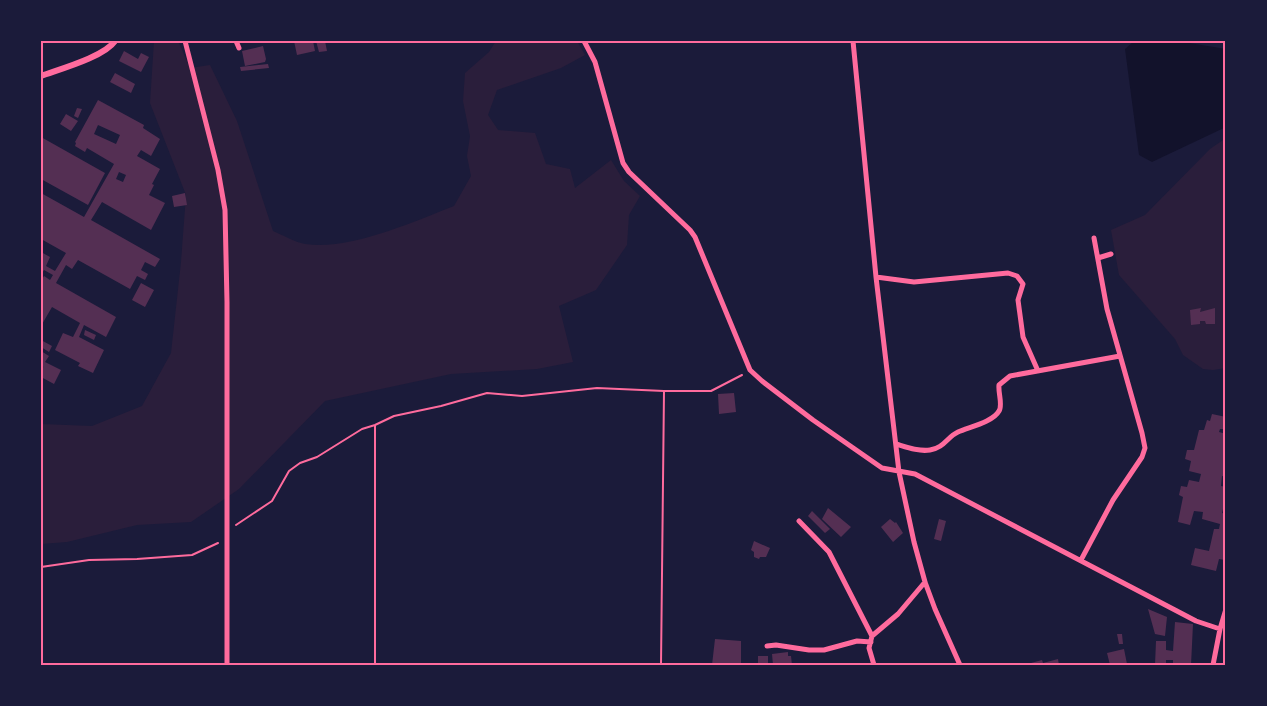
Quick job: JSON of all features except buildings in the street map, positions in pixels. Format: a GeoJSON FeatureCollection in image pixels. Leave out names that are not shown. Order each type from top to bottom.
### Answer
{"type":"FeatureCollection","features":[{"type":"Feature","properties":{"kind":"street"},"geometry":{"type":"LineString","coordinates":[[41,76],[90,58],[112,46],[114,41]]}},
{"type":"Feature","properties":{"kind":"street"},"geometry":{"type":"LineString","coordinates":[[185,41],[218,170],[224,210],[227,302],[227,665]]}},
{"type":"Feature","properties":{"kind":"street"},"geometry":{"type":"LineString","coordinates":[[236,41],[239,48]]}},
{"type":"Feature","properties":{"kind":"street"},"geometry":{"type":"LineString","coordinates":[[584,41],[595,62],[623,163],[629,172],[695,237],[750,370],[769,387],[882,468],[915,474],[1196,621],[1220,629]]}},
{"type":"Feature","properties":{"kind":"street"},"geometry":{"type":"LineString","coordinates":[[853,41],[876,277],[899,472],[925,582],[960,665]]}},
{"type":"Feature","properties":{"kind":"street"},"geometry":{"type":"LineString","coordinates":[[1081,560],[1113,500],[1142,458],[1145,448],[1107,310],[1094,238]]}},
{"type":"Feature","properties":{"kind":"street"},"geometry":{"type":"LineString","coordinates":[[1098,258],[1111,254]]}},
{"type":"Feature","properties":{"kind":"street"},"geometry":{"type":"LineString","coordinates":[[876,277],[914,282],[1008,273],[1017,276],[1023,284],[1018,300],[1023,336],[1038,371]]}},
{"type":"Feature","properties":{"kind":"street"},"geometry":{"type":"LineString","coordinates":[[896,444],[910,449],[928,451],[940,447],[958,432],[974,427],[999,411],[1002,403],[998,394],[999,385],[1010,376],[1120,356]]}},
{"type":"Feature","properties":{"kind":"street"},"geometry":{"type":"LineString","coordinates":[[799,521],[829,552],[871,639],[869,648],[874,665]]}},
{"type":"Feature","properties":{"kind":"street"},"geometry":{"type":"LineString","coordinates":[[767,646],[776,645],[809,650],[824,650],[871,639],[898,614],[925,582]]}},
{"type":"Feature","properties":{"kind":"street"},"geometry":{"type":"LineString","coordinates":[[1213,665],[1226,609]]}},
{"type":"Feature","properties":{"kind":"path"},"geometry":{"type":"LineString","coordinates":[[226,532],[272,501],[288,470],[317,456],[362,429],[376,426],[394,416],[441,406],[487,393],[522,396],[597,388],[711,391],[750,370]]}},
{"type":"Feature","properties":{"kind":"path"},"geometry":{"type":"LineString","coordinates":[[661,665],[664,391]]}},
{"type":"Feature","properties":{"kind":"path"},"geometry":{"type":"LineString","coordinates":[[374,665],[376,426]]}},
{"type":"Feature","properties":{"kind":"path"},"geometry":{"type":"LineString","coordinates":[[41,567],[89,560],[192,555],[226,539]]}},
{"type":"Feature","properties":{"kind":"shaded area"},"geometry":{"type":"Polygon","coordinates":[[[154,41],[178,41],[190,68],[210,65],[237,121],[273,231],[301,243],[322,245],[341,243],[380,234],[454,206],[471,176],[467,156],[470,136],[463,101],[465,73],[489,52],[496,41],[577,41],[585,55],[561,68],[497,90],[488,115],[498,130],[535,133],[546,164],[570,169],[575,188],[611,160],[624,181],[640,196],[629,215],[627,245],[596,290],[559,306],[573,362],[537,369],[451,374],[325,401],[239,489],[191,522],[137,525],[67,542],[41,544],[41,424],[92,426],[142,406],[171,353],[186,195],[150,103],[154,41]]]}},
{"type":"Feature","properties":{"kind":"shaded area"},"geometry":{"type":"Polygon","coordinates":[[[1134,41],[1177,41],[1226,49],[1226,127],[1152,162],[1139,155],[1125,49],[1134,41]]]}},
{"type":"Feature","properties":{"kind":"shaded area"},"geometry":{"type":"Polygon","coordinates":[[[1226,138],[1226,368],[1213,370],[1203,369],[1183,355],[1175,339],[1119,275],[1111,230],[1145,215],[1210,149],[1226,138]]]}}]}
